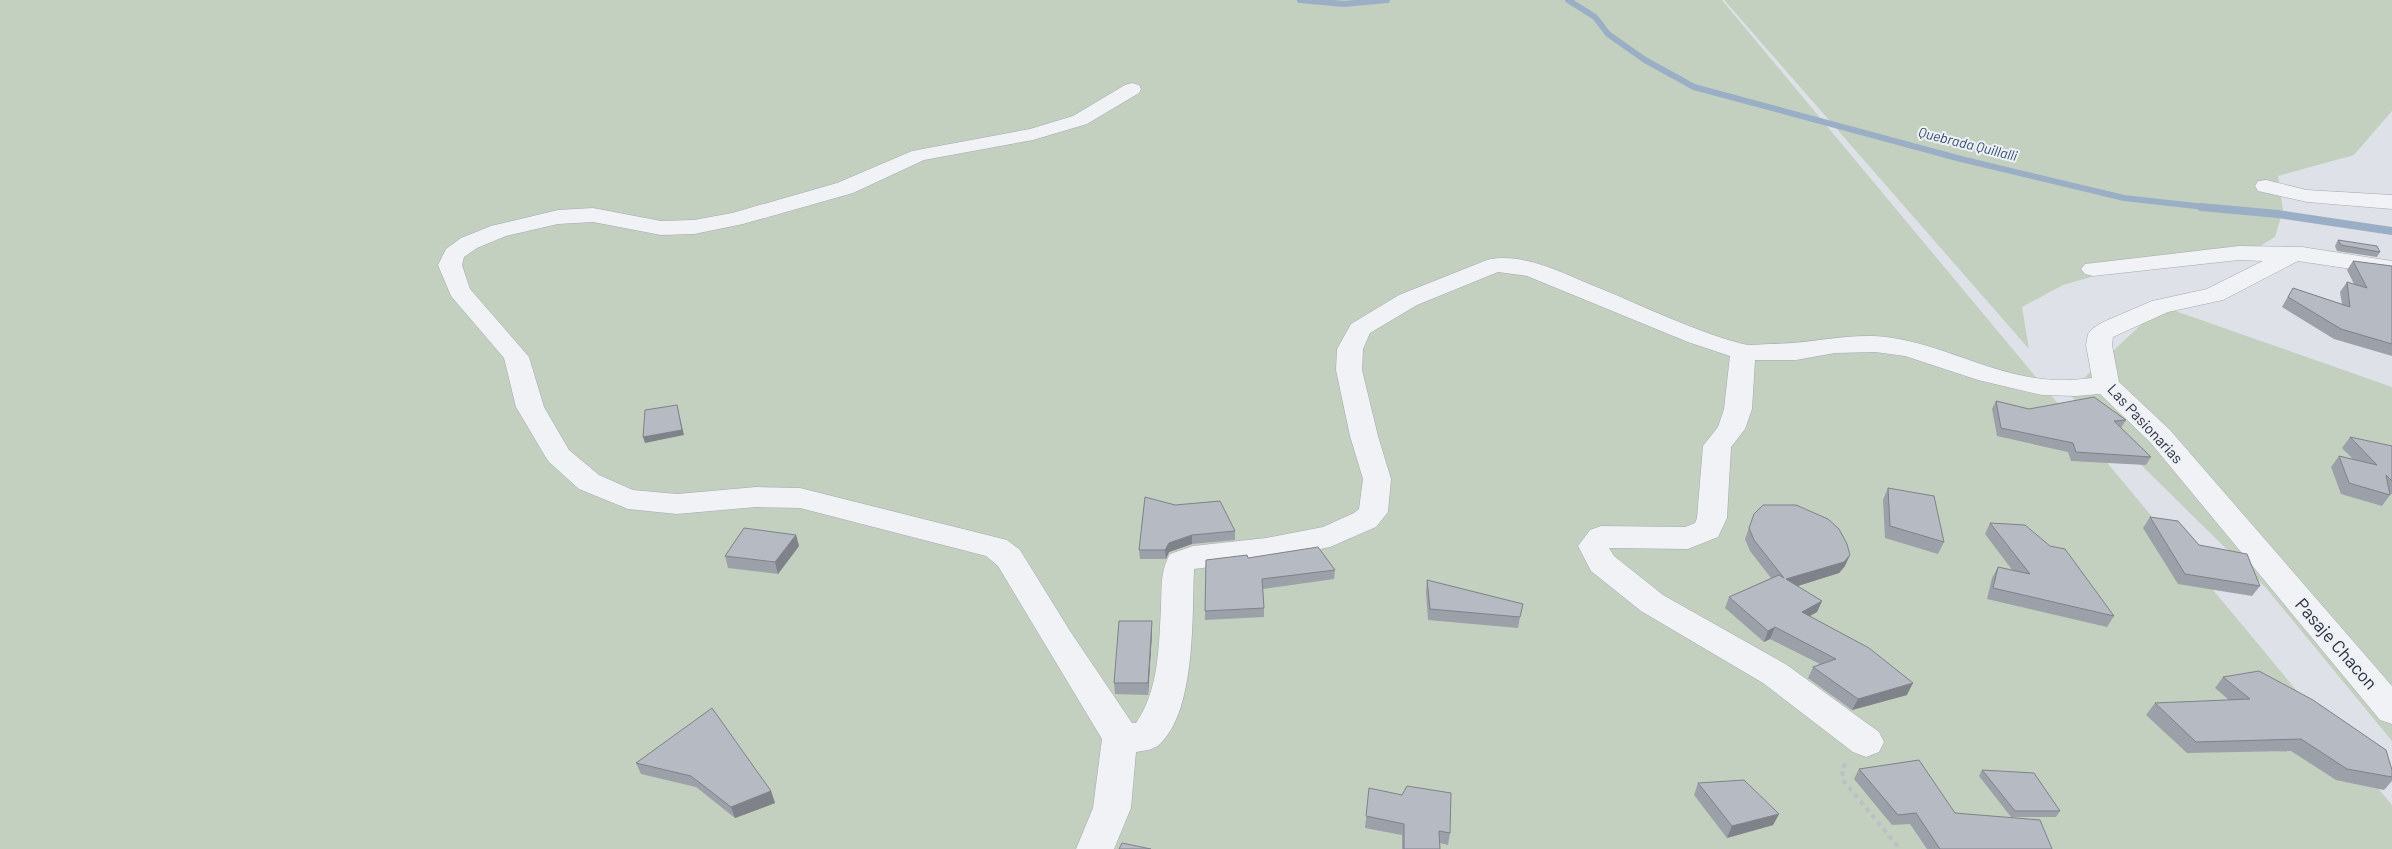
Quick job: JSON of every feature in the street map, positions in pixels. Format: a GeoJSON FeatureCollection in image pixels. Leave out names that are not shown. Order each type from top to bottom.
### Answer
{"type":"FeatureCollection","features":[{"type":"Feature","properties":{"kind":"street"},"geometry":{"type":"LineString","coordinates":[[1095,849],[1112,808],[1120,737],[1058,640],[1009,558],[996,548],[800,498],[756,497],[677,504],[628,499],[588,482],[559,456],[530,407],[516,357],[459,291],[450,264],[454,254],[469,243],[499,231],[558,217],[593,215],[661,228],[694,227],[736,219],[845,188],[919,155],[1034,134],[1080,120],[1132,89]]}},
{"type":"Feature","properties":{"kind":"street"},"geometry":{"type":"LineString","coordinates":[[2266,186],[2307,196],[2392,202]]}},
{"type":"Feature","properties":{"kind":"street"},"geometry":{"type":"LineString","coordinates":[[2093,269],[2239,253],[2293,255]]}},
{"type":"Feature","properties":{"kind":"street","name":"Las Pasionarias"},"geometry":{"type":"LineString","coordinates":[[2279,579],[2160,436],[2106,385],[2099,345],[2101,334],[2112,327],[2161,306],[2214,294],[2293,255],[2302,254],[2392,268]]}},
{"type":"Feature","properties":{"kind":"street"},"geometry":{"type":"LineString","coordinates":[[1120,737],[1135,739],[1148,734],[1156,724],[1171,684],[1178,568],[1181,562],[1193,557],[1266,549],[1330,536],[1365,520],[1373,512],[1377,479],[1364,436],[1349,370],[1350,349],[1360,329],[1408,300],[1495,265],[1512,265],[1532,269],[1697,337],[1743,352],[1796,352],[1834,345],[1875,344],[1909,349],[1987,374],[2042,387],[2076,388],[2106,385]]}},
{"type":"Feature","properties":{"kind":"street"},"geometry":{"type":"LineString","coordinates":[[1743,352],[1738,409],[1731,428],[1717,446],[1712,518],[1707,530],[1688,538],[1600,537],[1593,546],[1602,564],[1652,603],[1775,674],[1866,742]]}},
{"type":"Feature","properties":{"kind":"street","name":"Pasaje Chacon"},"geometry":{"type":"LineString","coordinates":[[2279,579],[2392,710]]}},
{"type":"Feature","properties":{"kind":"path"},"geometry":{"type":"LineString","coordinates":[[1866,742],[1842,768],[1843,780],[1900,849]]}},
{"type":"Feature","properties":{"kind":"green space"},"geometry":{"type":"Polygon","coordinates":[[[0,0],[1722,0],[2392,805],[2392,849],[0,849],[0,0]]]}},
{"type":"Feature","properties":{"kind":"green space"},"geometry":{"type":"Polygon","coordinates":[[[1724,0],[2392,0],[2392,111],[2354,155],[2278,176],[2283,210],[2275,237],[2250,252],[2130,266],[2063,285],[2022,307],[2029,349],[1724,0]]]}},
{"type":"Feature","properties":{"kind":"green space"},"geometry":{"type":"Polygon","coordinates":[[[2161,306],[2392,387],[2392,741],[2266,588],[2068,393],[2161,306]]]}},
{"type":"Feature","properties":{"kind":"building"},"geometry":{"type":"Polygon","coordinates":[[[2338,240],[2377,246],[2380,252],[2341,245],[2338,240]]]}},
{"type":"Feature","properties":{"kind":"building"},"geometry":{"type":"Polygon","coordinates":[[[2353,261],[2392,266],[2392,344],[2341,329],[2288,297],[2293,288],[2350,307],[2347,282],[2367,288],[2353,261]]]}},
{"type":"Feature","properties":{"kind":"building"},"geometry":{"type":"Polygon","coordinates":[[[2094,397],[2126,420],[2114,421],[2151,457],[2076,452],[2073,443],[2001,428],[1996,401],[2029,409],[2094,397]]]}},
{"type":"Feature","properties":{"kind":"building"},"geometry":{"type":"Polygon","coordinates":[[[677,405],[682,430],[643,437],[645,410],[677,405]]]}},
{"type":"Feature","properties":{"kind":"building"},"geometry":{"type":"Polygon","coordinates":[[[2350,437],[2392,446],[2392,481],[2386,475],[2390,495],[2349,483],[2339,456],[2377,465],[2350,437]]]}},
{"type":"Feature","properties":{"kind":"building"},"geometry":{"type":"Polygon","coordinates":[[[1888,488],[1934,496],[1944,542],[1890,526],[1888,488]]]}},
{"type":"Feature","properties":{"kind":"building"},"geometry":{"type":"Polygon","coordinates":[[[1145,497],[1175,505],[1220,501],[1235,531],[1192,535],[1169,543],[1165,550],[1139,550],[1145,497]]]}},
{"type":"Feature","properties":{"kind":"building"},"geometry":{"type":"Polygon","coordinates":[[[1763,505],[1796,505],[1828,519],[1839,529],[1847,544],[1850,555],[1844,562],[1786,579],[1822,601],[1802,612],[1869,648],[1913,683],[1858,699],[1813,667],[1836,659],[1775,627],[1768,631],[1729,597],[1779,575],[1784,578],[1754,540],[1749,528],[1754,514],[1763,505]]]}},
{"type":"Feature","properties":{"kind":"building"},"geometry":{"type":"Polygon","coordinates":[[[2150,517],[2178,521],[2199,545],[2247,554],[2260,586],[2185,574],[2150,517]]]}},
{"type":"Feature","properties":{"kind":"building"},"geometry":{"type":"Polygon","coordinates":[[[1990,523],[2025,525],[2050,546],[2065,549],[2114,616],[1993,588],[1998,567],[2030,574],[1990,523]]]}},
{"type":"Feature","properties":{"kind":"building"},"geometry":{"type":"Polygon","coordinates":[[[744,528],[796,535],[775,562],[725,556],[744,528]]]}},
{"type":"Feature","properties":{"kind":"building"},"geometry":{"type":"Polygon","coordinates":[[[1318,547],[1335,570],[1262,579],[1264,608],[1205,611],[1206,560],[1247,555],[1248,558],[1318,547]]]}},
{"type":"Feature","properties":{"kind":"building"},"geometry":{"type":"Polygon","coordinates":[[[1427,580],[1523,604],[1520,617],[1430,609],[1427,580]]]}},
{"type":"Feature","properties":{"kind":"building"},"geometry":{"type":"Polygon","coordinates":[[[1119,621],[1152,621],[1148,683],[1114,683],[1119,621]]]}},
{"type":"Feature","properties":{"kind":"building"},"geometry":{"type":"Polygon","coordinates":[[[2259,671],[2313,700],[2386,750],[2392,770],[2392,777],[2347,769],[2301,739],[2196,742],[2155,703],[2250,699],[2223,677],[2259,671]]]}},
{"type":"Feature","properties":{"kind":"building"},"geometry":{"type":"Polygon","coordinates":[[[712,708],[771,791],[731,807],[691,776],[636,763],[712,708]]]}},
{"type":"Feature","properties":{"kind":"building"},"geometry":{"type":"Polygon","coordinates":[[[1919,760],[1955,813],[2040,820],[2052,849],[1940,849],[1916,813],[1898,815],[1859,769],[1919,760]]]}},
{"type":"Feature","properties":{"kind":"building"},"geometry":{"type":"Polygon","coordinates":[[[1982,770],[2034,773],[2060,811],[2015,811],[1982,770]]]}},
{"type":"Feature","properties":{"kind":"building"},"geometry":{"type":"Polygon","coordinates":[[[1744,780],[1779,814],[1732,826],[1698,783],[1744,780]]]}},
{"type":"Feature","properties":{"kind":"building"},"geometry":{"type":"Polygon","coordinates":[[[1407,786],[1451,793],[1450,833],[1439,831],[1440,849],[1404,849],[1404,824],[1366,816],[1369,788],[1402,795],[1407,786]]]}},
{"type":"Feature","properties":{"kind":"building"},"geometry":{"type":"Polygon","coordinates":[[[1122,843],[1151,849],[1119,849],[1122,843]]]}},
{"type":"Feature","properties":{"kind":"waterway","name":"Quebrada Quillalli"},"geometry":{"type":"LineString","coordinates":[[1300,0],[1344,4],[1387,0]]}},
{"type":"Feature","properties":{"kind":"waterway","name":"Quebrada Quillalli"},"geometry":{"type":"LineString","coordinates":[[1568,0],[1595,17],[1608,34],[1645,60],[1694,87],[1961,159],[2124,198],[2214,208]]}},
{"type":"Feature","properties":{"kind":"waterway","name":"Quebrada Quillalli"},"geometry":{"type":"LineString","coordinates":[[2201,207],[2278,214],[2392,231]]}}]}
